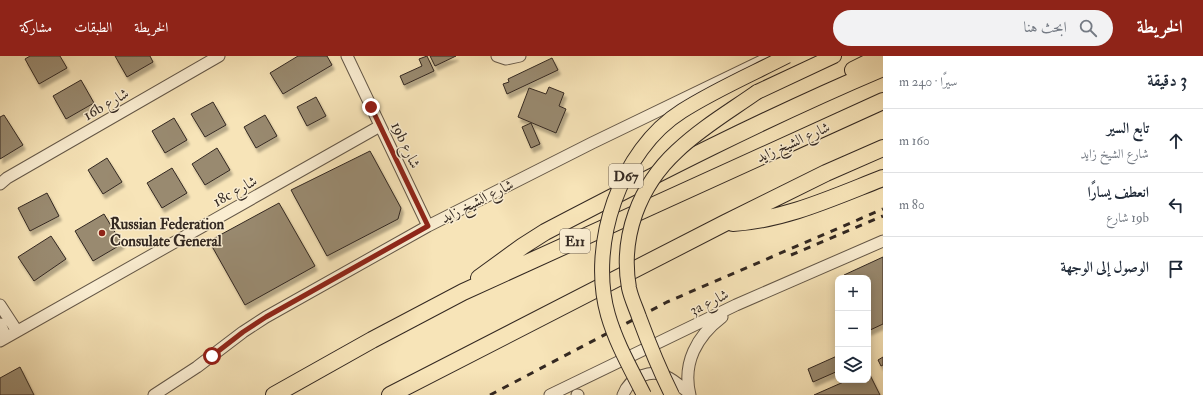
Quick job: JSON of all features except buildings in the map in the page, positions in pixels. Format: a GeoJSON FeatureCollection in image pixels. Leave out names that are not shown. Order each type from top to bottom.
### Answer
{"type":"FeatureCollection","features":[{"type":"Feature","properties":{"kind":"highway"},"geometry":{"type":"LineString","coordinates":[[806,100],[842,76],[881,56]]}},
{"type":"Feature","properties":{"kind":"highway"},"geometry":{"type":"LineString","coordinates":[[463,292],[502,260],[545,232],[701,151],[806,100],[883,68]]}},
{"type":"Feature","properties":{"kind":"highway","name":"شارع الشيخ زايد"},"geometry":{"type":"LineString","coordinates":[[274,395],[372,340],[463,292],[883,101]]}},
{"type":"Feature","properties":{"kind":"highway"},"geometry":{"type":"LineString","coordinates":[[390,395],[725,223],[826,173],[883,148]]}},
{"type":"Feature","properties":{"kind":"highway"},"geometry":{"type":"LineString","coordinates":[[725,223],[748,222],[783,215],[883,178]]}},
{"type":"Feature","properties":{"kind":"main road","name":"D67"},"geometry":{"type":"LineString","coordinates":[[644,395],[618,344],[608,314],[602,283],[603,251],[608,220],[618,191],[633,163],[651,137],[681,112],[787,56]]}},
{"type":"Feature","properties":{"kind":"main road","name":"D67"},"geometry":{"type":"LineString","coordinates":[[672,395],[656,364],[629,290],[626,259],[630,225],[639,202],[655,175],[676,152],[697,134],[757,92],[834,56]]}},
{"type":"Feature","properties":{"kind":"street","name":"16b شارع"},"geometry":{"type":"LineString","coordinates":[[2,181],[219,56]]}},
{"type":"Feature","properties":{"kind":"street","name":"19b شارع"},"geometry":{"type":"LineString","coordinates":[[347,56],[428,226]]}},
{"type":"Feature","properties":{"kind":"street"},"geometry":{"type":"LineString","coordinates":[[498,56],[506,59],[520,56]]}},
{"type":"Feature","properties":{"kind":"street","name":"شارع الشيخ زايد"},"geometry":{"type":"LineString","coordinates":[[154,395],[197,367],[260,320],[428,226],[761,59],[772,56]]}},
{"type":"Feature","properties":{"kind":"street","name":"18c شارع"},"geometry":{"type":"LineString","coordinates":[[3,339],[380,126]]}},
{"type":"Feature","properties":{"kind":"street","name":"3a شارع"},"geometry":{"type":"LineString","coordinates":[[550,395],[736,305],[883,241]]}},
{"type":"Feature","properties":{"kind":"street"},"geometry":{"type":"LineString","coordinates":[[0,305],[18,330]]}},
{"type":"Feature","properties":{"kind":"street"},"geometry":{"type":"LineString","coordinates":[[689,394],[687,376],[689,364],[699,340],[708,328],[736,305]]}},
{"type":"Feature","properties":{"kind":"street"},"geometry":{"type":"LineString","coordinates":[[0,324],[3,339]]}},
{"type":"Feature","properties":{"kind":"street"},"geometry":{"type":"LineString","coordinates":[[623,395],[631,382],[636,378],[649,373],[656,373],[669,377],[689,394]]}},
{"type":"Feature","properties":{"kind":"railway"},"geometry":{"type":"LineString","coordinates":[[490,395],[667,302],[883,209]]}},
{"type":"Feature","properties":{"kind":"railway"},"geometry":{"type":"LineString","coordinates":[[791,255],[883,216]]}},
{"type":"Feature","properties":{"kind":"place","name":"Russian Federation Consulate General"},"geometry":{"type":"Point","coordinates":[102,233]}},
{"type":"Feature","properties":{"kind":"route"},"geometry":{"type":"LineString","coordinates":[[212,356],[243,332],[266,317],[428,226],[371,107]]}}]}
